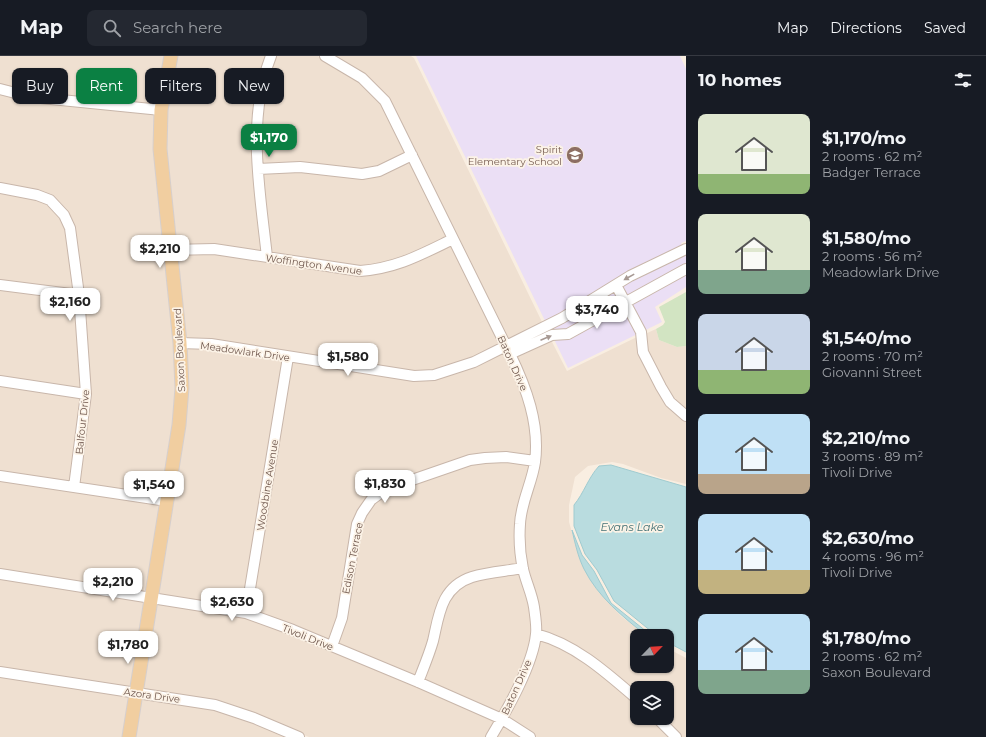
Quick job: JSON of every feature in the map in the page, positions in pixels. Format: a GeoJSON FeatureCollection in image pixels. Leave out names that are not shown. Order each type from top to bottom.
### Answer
{"type":"FeatureCollection","features":[{"type":"Feature","properties":{"kind":"main road","name":"Saxon Boulevard"},"geometry":{"type":"LineString","coordinates":[[129,737],[179,425],[182,388],[180,343],[160,149],[161,110],[171,56]]}},
{"type":"Feature","properties":{"kind":"street"},"geometry":{"type":"LineString","coordinates":[[267,258],[258,169],[257,121],[260,97],[271,56]]}},
{"type":"Feature","properties":{"kind":"street","name":"Baton Drive"},"geometry":{"type":"LineString","coordinates":[[325,56],[362,78],[385,101],[522,379],[530,404],[535,426],[535,461],[522,506],[520,523],[523,568],[534,606],[536,634],[522,679],[502,719],[491,737]]}},
{"type":"Feature","properties":{"kind":"street"},"geometry":{"type":"LineString","coordinates":[[0,89],[31,97],[161,110]]}},
{"type":"Feature","properties":{"kind":"street"},"geometry":{"type":"LineString","coordinates":[[258,169],[300,167],[362,174],[379,171],[412,155]]}},
{"type":"Feature","properties":{"kind":"street","name":"Balfour Drive"},"geometry":{"type":"LineString","coordinates":[[0,188],[36,195],[50,200],[64,215],[70,228],[79,295],[86,394],[74,487]]}},
{"type":"Feature","properties":{"kind":"street","name":"Woffington Avenue"},"geometry":{"type":"LineString","coordinates":[[170,250],[214,249],[360,272],[400,264],[453,239]]}},
{"type":"Feature","properties":{"kind":"street","name":"Meadowlark Drive"},"geometry":{"type":"LineString","coordinates":[[508,350],[630,276],[686,249]]}},
{"type":"Feature","properties":{"kind":"street","name":"Meadowlark Drive"},"geometry":{"type":"LineString","coordinates":[[180,343],[211,344],[414,376],[434,375],[552,336],[568,334],[686,269]]}},
{"type":"Feature","properties":{"kind":"street"},"geometry":{"type":"LineString","coordinates":[[0,285],[79,295]]}},
{"type":"Feature","properties":{"kind":"street"},"geometry":{"type":"LineString","coordinates":[[616,285],[626,301],[641,332],[643,352],[661,387],[670,402],[686,416]]}},
{"type":"Feature","properties":{"kind":"street","name":"Woodbine Avenue"},"geometry":{"type":"LineString","coordinates":[[246,613],[288,357]]}},
{"type":"Feature","properties":{"kind":"street"},"geometry":{"type":"LineString","coordinates":[[0,381],[86,394]]}},
{"type":"Feature","properties":{"kind":"street","name":"Edison Terrace"},"geometry":{"type":"LineString","coordinates":[[332,646],[342,618],[357,524],[362,513],[371,500],[386,489],[470,460],[506,457],[535,461]]}},
{"type":"Feature","properties":{"kind":"street"},"geometry":{"type":"LineString","coordinates":[[0,476],[167,501]]}},
{"type":"Feature","properties":{"kind":"street"},"geometry":{"type":"LineString","coordinates":[[418,682],[433,642],[442,604],[449,592],[462,582],[472,577],[523,568]]}},
{"type":"Feature","properties":{"kind":"street","name":"Tivoli Drive"},"geometry":{"type":"LineString","coordinates":[[0,574],[246,613],[332,646],[418,682],[502,719],[530,737]]}},
{"type":"Feature","properties":{"kind":"street"},"geometry":{"type":"LineString","coordinates":[[536,634],[554,639],[572,650],[604,671],[630,693]]}},
{"type":"Feature","properties":{"kind":"street","name":"Azora Drive"},"geometry":{"type":"LineString","coordinates":[[0,672],[215,705],[254,718],[299,737]]}},
{"type":"Feature","properties":{"kind":"street"},"geometry":{"type":"LineString","coordinates":[[664,725],[676,737]]}},
{"type":"Feature","properties":{"kind":"shaded area"},"geometry":{"type":"Polygon","coordinates":[[[0,56],[167,56],[165,68],[145,68],[145,104],[157,104],[157,106],[136,104],[137,68],[76,68],[76,98],[68,97],[68,68],[12,68],[12,88],[0,85],[0,56]]]}},
{"type":"Feature","properties":{"kind":"shaded area"},"geometry":{"type":"Polygon","coordinates":[[[174,56],[268,56],[264,68],[224,68],[224,104],[256,104],[263,253],[174,247],[164,149],[165,104],[216,104],[216,68],[172,68],[174,56]]]}},
{"type":"Feature","properties":{"kind":"shaded area"},"geometry":{"type":"Polygon","coordinates":[[[275,56],[318,56],[359,80],[382,103],[407,154],[378,168],[363,171],[262,166],[261,141],[263,104],[284,104],[284,68],[271,68],[275,56]]]}},
{"type":"Feature","properties":{"kind":"shaded area"},"geometry":{"type":"Polygon","coordinates":[[[332,56],[411,56],[414,58],[543,324],[508,341],[399,119],[332,56]]]}},
{"type":"Feature","properties":{"kind":"shaded area","name":"Spirit Elementary School"},"geometry":{"type":"Polygon","coordinates":[[[416,56],[680,56],[686,69],[686,241],[681,243],[686,253],[686,287],[655,307],[662,322],[568,368],[416,56]]]}},
{"type":"Feature","properties":{"kind":"shaded area"},"geometry":{"type":"Polygon","coordinates":[[[0,93],[12,95],[12,104],[68,104],[68,102],[76,103],[76,104],[157,113],[178,388],[164,497],[78,484],[88,407],[74,227],[53,198],[0,185],[0,93]]]}},
{"type":"Feature","properties":{"kind":"shaded area"},"geometry":{"type":"Polygon","coordinates":[[[410,160],[448,238],[399,261],[361,268],[271,254],[262,173],[300,170],[363,178],[410,160]]]}},
{"type":"Feature","properties":{"kind":"shaded area"},"geometry":{"type":"Polygon","coordinates":[[[0,192],[48,203],[61,217],[66,229],[74,291],[0,281],[0,192]]]}},
{"type":"Feature","properties":{"kind":"shaded area"},"geometry":{"type":"Polygon","coordinates":[[[451,244],[501,344],[472,359],[434,372],[414,372],[184,340],[174,254],[214,253],[360,275],[451,244]]]}},
{"type":"Feature","properties":{"kind":"shaded area"},"geometry":{"type":"Polygon","coordinates":[[[0,288],[75,298],[82,390],[0,377],[0,288]]]}},
{"type":"Feature","properties":{"kind":"shaded area"},"geometry":{"type":"Polygon","coordinates":[[[656,329],[659,340],[677,347],[686,346],[686,411],[673,400],[647,351],[645,334],[656,329]]]}},
{"type":"Feature","properties":{"kind":"shaded area"},"geometry":{"type":"Polygon","coordinates":[[[637,337],[686,420],[686,484],[661,478],[623,464],[612,462],[588,466],[575,477],[569,505],[569,522],[576,546],[599,592],[621,616],[638,629],[630,629],[630,673],[674,673],[674,652],[686,658],[686,737],[681,737],[669,725],[674,725],[674,681],[630,681],[630,690],[540,632],[524,543],[523,523],[540,459],[515,355],[551,340],[567,371],[637,337]]]}},
{"type":"Feature","properties":{"kind":"shaded area"},"geometry":{"type":"Polygon","coordinates":[[[184,347],[210,347],[284,360],[243,609],[157,594],[184,347]]]}},
{"type":"Feature","properties":{"kind":"shaded area"},"geometry":{"type":"Polygon","coordinates":[[[504,350],[518,380],[531,427],[531,457],[506,453],[368,499],[338,618],[330,641],[250,611],[291,361],[413,379],[504,350]]]}},
{"type":"Feature","properties":{"kind":"shaded area"},"geometry":{"type":"Polygon","coordinates":[[[0,384],[82,397],[70,483],[0,473],[0,384]]]}},
{"type":"Feature","properties":{"kind":"shaded area"},"geometry":{"type":"Polygon","coordinates":[[[506,460],[531,464],[519,565],[460,579],[429,641],[416,677],[337,644],[361,524],[374,503],[387,492],[471,464],[506,460]]]}},
{"type":"Feature","properties":{"kind":"shaded area"},"geometry":{"type":"Polygon","coordinates":[[[0,480],[163,504],[149,593],[0,570],[0,480]]]}},
{"type":"Feature","properties":{"kind":"shaded area"},"geometry":{"type":"Polygon","coordinates":[[[520,572],[530,606],[532,634],[519,678],[500,714],[423,680],[441,616],[452,594],[464,584],[473,580],[520,572]]]}},
{"type":"Feature","properties":{"kind":"shaded area"},"geometry":{"type":"Polygon","coordinates":[[[0,577],[148,600],[132,689],[0,668],[0,577]]]}},
{"type":"Feature","properties":{"kind":"shaded area"},"geometry":{"type":"Polygon","coordinates":[[[155,601],[242,616],[271,625],[497,721],[487,737],[309,737],[256,715],[140,690],[155,601]]]}},
{"type":"Feature","properties":{"kind":"shaded area"},"geometry":{"type":"Polygon","coordinates":[[[539,639],[570,653],[602,674],[630,697],[630,725],[659,725],[670,737],[537,737],[507,717],[539,639]]]}},
{"type":"Feature","properties":{"kind":"shaded area"},"geometry":{"type":"Polygon","coordinates":[[[0,675],[131,696],[126,737],[0,737],[0,675]]]}},
{"type":"Feature","properties":{"kind":"shaded area"},"geometry":{"type":"Polygon","coordinates":[[[139,697],[214,709],[253,722],[290,737],[133,737],[139,697]]]}},
{"type":"Feature","properties":{"kind":"shaded area"},"geometry":{"type":"Polygon","coordinates":[[[503,724],[523,737],[496,737],[503,724]]]}},
{"type":"Feature","properties":{"kind":"green space"},"geometry":{"type":"Polygon","coordinates":[[[686,292],[686,346],[677,347],[659,340],[656,329],[665,322],[659,307],[686,292]]]}},
{"type":"Feature","properties":{"kind":"water","name":"Evans Lake"},"geometry":{"type":"Polygon","coordinates":[[[611,465],[686,487],[686,652],[674,646],[674,629],[648,629],[614,601],[597,570],[585,554],[574,526],[574,505],[599,466],[611,465]]]}},
{"type":"Feature","properties":{"kind":"water"},"geometry":{"type":"Polygon","coordinates":[[[572,530],[582,555],[594,571],[611,603],[643,629],[639,629],[629,621],[596,589],[582,564],[572,530]]]}},
{"type":"Feature","properties":{"kind":"place","name":"Spirit Elementary School"},"geometry":{"type":"Point","coordinates":[575,155]}}]}
